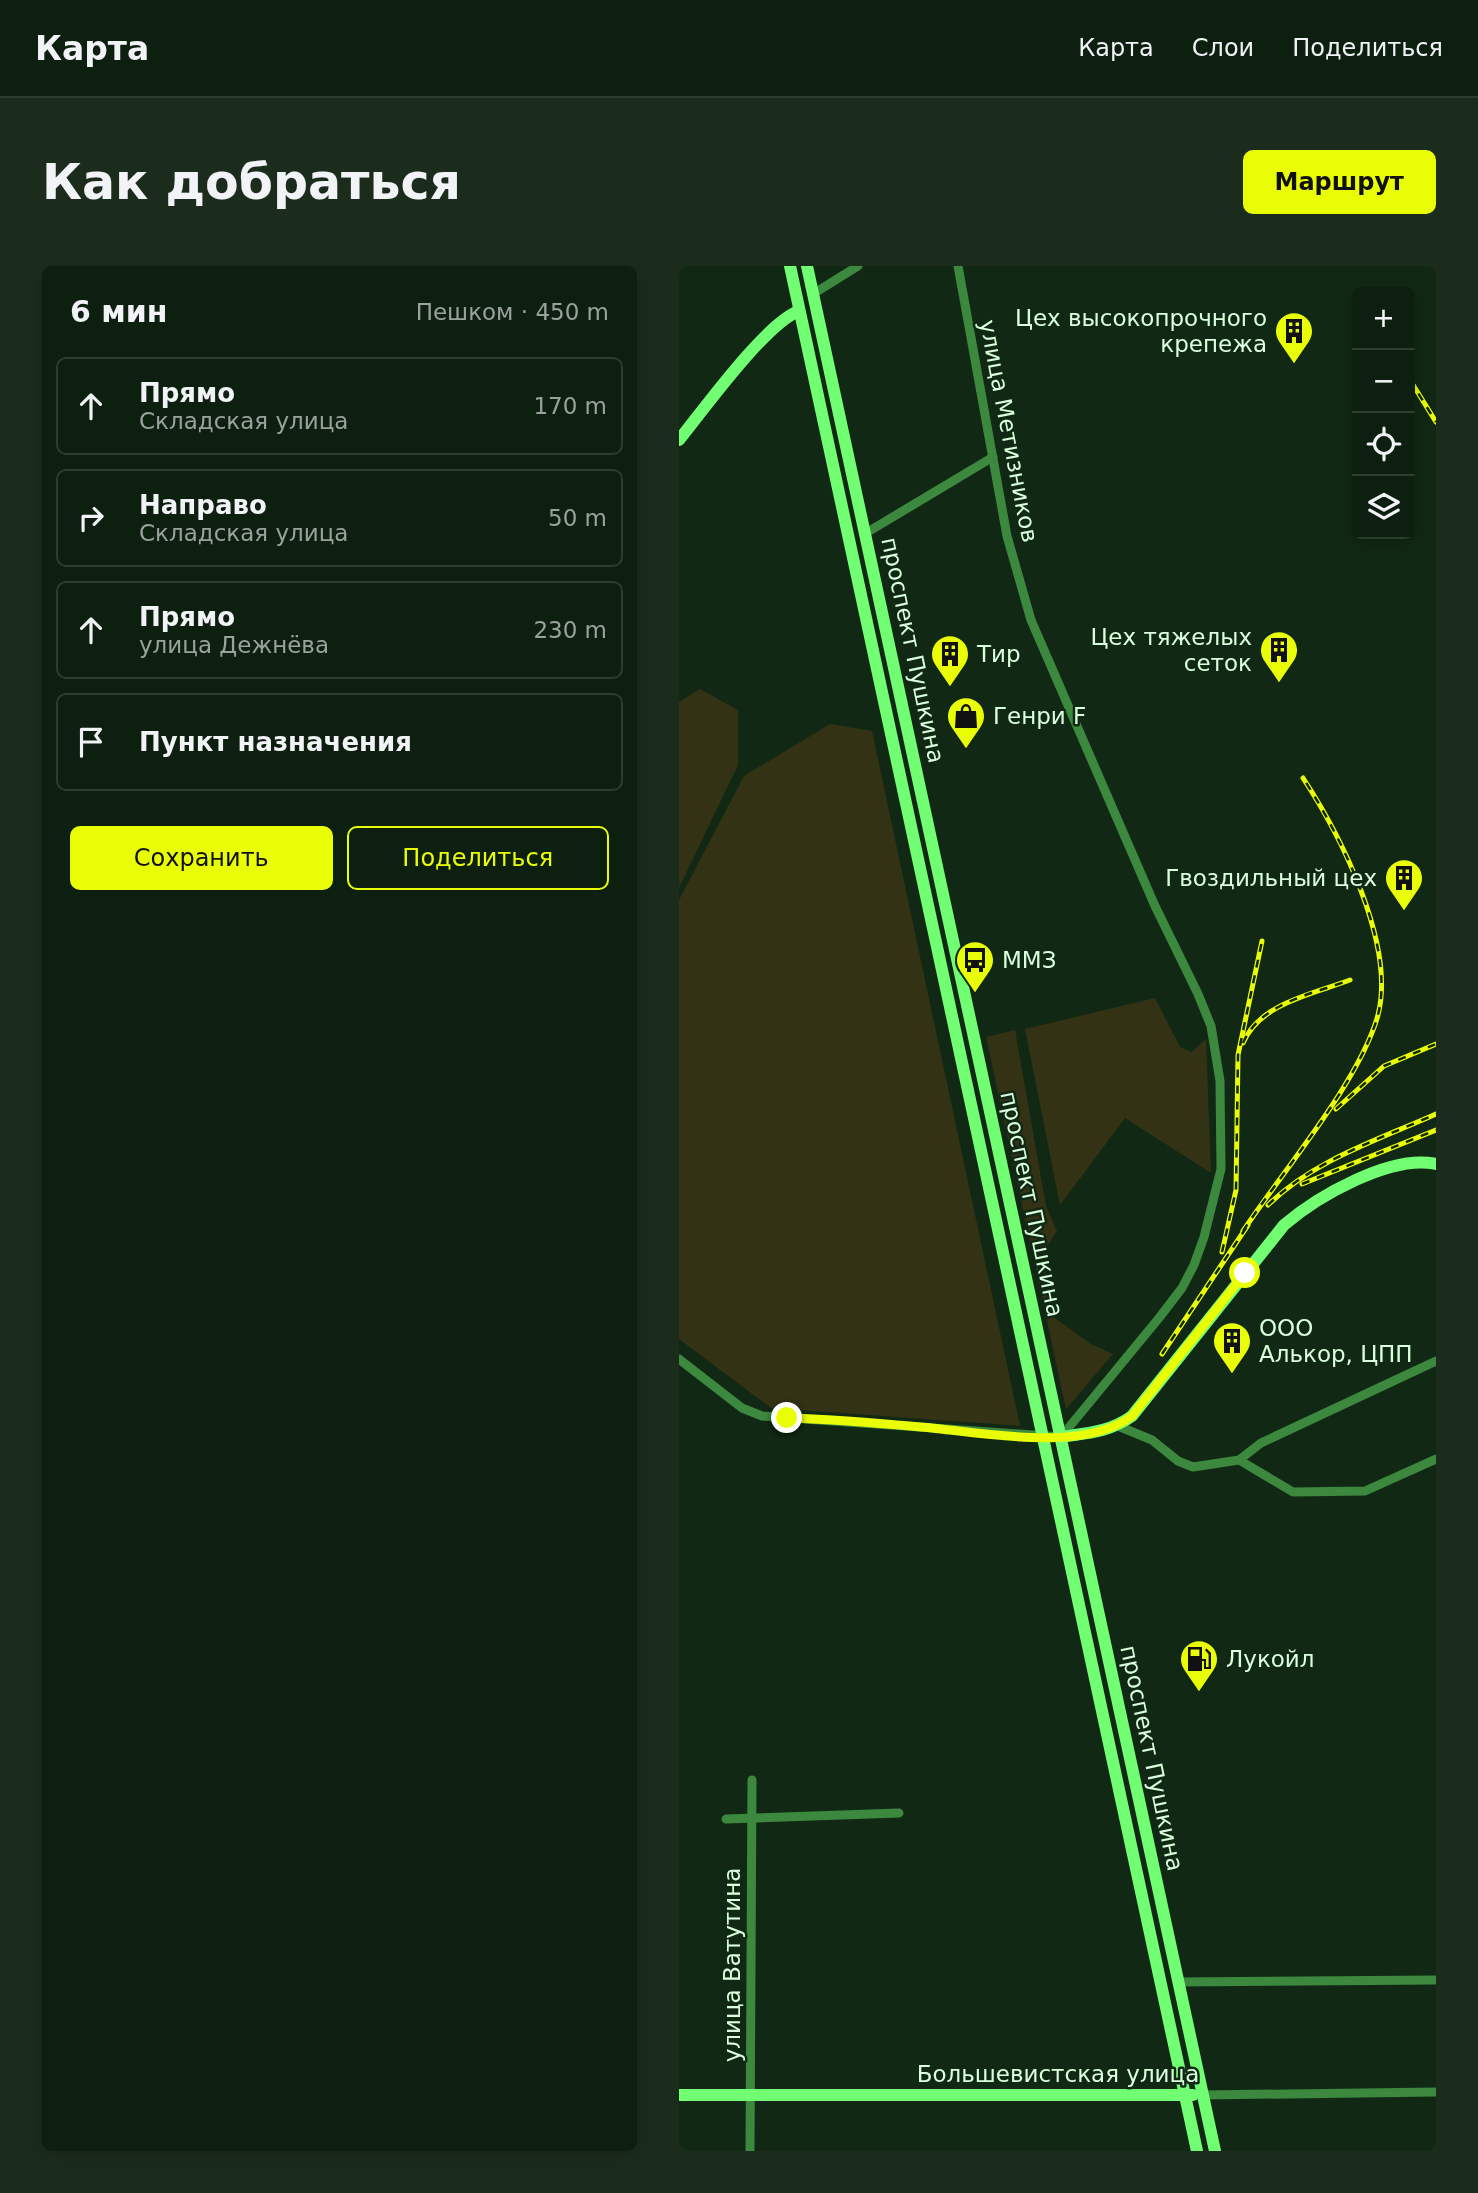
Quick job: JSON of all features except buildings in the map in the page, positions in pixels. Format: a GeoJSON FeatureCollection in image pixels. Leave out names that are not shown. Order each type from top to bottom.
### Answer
{"type":"FeatureCollection","features":[{"type":"Feature","properties":{"kind":"main road","name":"проспект Пушкина"},"geometry":{"type":"LineString","coordinates":[[790,266],[1197,2151]]}},
{"type":"Feature","properties":{"kind":"main road","name":"проспект Пушкина"},"geometry":{"type":"LineString","coordinates":[[807,266],[1215,2151]]}},
{"type":"Feature","properties":{"kind":"main road"},"geometry":{"type":"LineString","coordinates":[[679,440],[768,334],[788,315],[799,311]]}},
{"type":"Feature","properties":{"kind":"main road"},"geometry":{"type":"LineString","coordinates":[[888,729],[908,725]]}},
{"type":"Feature","properties":{"kind":"main road"},"geometry":{"type":"LineString","coordinates":[[1061,1437],[1099,1432],[1118,1426],[1132,1416],[1284,1225],[1307,1205],[1359,1180],[1405,1163],[1436,1164]]}},
{"type":"Feature","properties":{"kind":"main road","name":"Большевистская улица"},"geometry":{"type":"LineString","coordinates":[[679,2095],[1203,2095]]}},
{"type":"Feature","properties":{"kind":"street"},"geometry":{"type":"LineString","coordinates":[[813,294],[859,266]]}},
{"type":"Feature","properties":{"kind":"street","name":"улица Метизников"},"geometry":{"type":"LineString","coordinates":[[958,266],[1007,536],[1031,620],[1155,906],[1198,994],[1211,1026],[1220,1082],[1221,1169],[1205,1237],[1194,1265],[1182,1287],[1159,1318],[1101,1387],[1072,1427],[1061,1437]]}},
{"type":"Feature","properties":{"kind":"street"},"geometry":{"type":"LineString","coordinates":[[866,533],[993,457]]}},
{"type":"Feature","properties":{"kind":"street"},"geometry":{"type":"LineString","coordinates":[[679,1359],[742,1408],[762,1416],[1043,1438],[1061,1437]]}},
{"type":"Feature","properties":{"kind":"street"},"geometry":{"type":"LineString","coordinates":[[1118,1426],[1152,1440],[1178,1461],[1193,1467],[1239,1460],[1261,1443],[1436,1361]]}},
{"type":"Feature","properties":{"kind":"street"},"geometry":{"type":"LineString","coordinates":[[1239,1460],[1293,1492],[1365,1491],[1436,1458]]}},
{"type":"Feature","properties":{"kind":"street","name":"улица Ватутина"},"geometry":{"type":"LineString","coordinates":[[750,2151],[752,1780]]}},
{"type":"Feature","properties":{"kind":"street"},"geometry":{"type":"LineString","coordinates":[[726,1819],[899,1813]]}},
{"type":"Feature","properties":{"kind":"street"},"geometry":{"type":"LineString","coordinates":[[1178,1982],[1436,1980]]}},
{"type":"Feature","properties":{"kind":"street","name":"Большевистская улица"},"geometry":{"type":"LineString","coordinates":[[1203,2095],[1436,2092]]}},
{"type":"Feature","properties":{"kind":"shaded area"},"geometry":{"type":"Polygon","coordinates":[[[700,689],[738,710],[738,765],[679,888],[679,702],[700,689]]]}},
{"type":"Feature","properties":{"kind":"shaded area"},"geometry":{"type":"Polygon","coordinates":[[[830,724],[872,731],[1020,1426],[771,1408],[679,1339],[679,900],[744,776],[830,724]]]}},
{"type":"Feature","properties":{"kind":"shaded area"},"geometry":{"type":"Polygon","coordinates":[[[1155,998],[1180,1047],[1192,1052],[1206,1039],[1211,1173],[1125,1118],[1060,1205],[1025,1029],[1155,998]]]}},
{"type":"Feature","properties":{"kind":"shaded area"},"geometry":{"type":"Polygon","coordinates":[[[1015,1030],[1046,1206],[1057,1231],[1042,1254],[1056,1319],[1091,1344],[1113,1354],[1066,1409],[986,1037],[1015,1030]]]}},
{"type":"Feature","properties":{"kind":"railway"},"geometry":{"type":"LineString","coordinates":[[1415,388],[1436,422]]}},
{"type":"Feature","properties":{"kind":"railway"},"geometry":{"type":"LineString","coordinates":[[1243,1231],[1338,1097],[1355,1068],[1378,1015],[1382,987],[1372,925],[1361,892],[1333,830],[1303,778]]}},
{"type":"Feature","properties":{"kind":"railway"},"geometry":{"type":"LineString","coordinates":[[1222,1252],[1236,1190],[1238,1055],[1262,941]]}},
{"type":"Feature","properties":{"kind":"railway"},"geometry":{"type":"LineString","coordinates":[[1243,1043],[1251,1029],[1275,1009],[1350,980]]}},
{"type":"Feature","properties":{"kind":"railway"},"geometry":{"type":"LineString","coordinates":[[1336,1109],[1384,1066],[1436,1044]]}},
{"type":"Feature","properties":{"kind":"railway"},"geometry":{"type":"LineString","coordinates":[[1268,1205],[1305,1175],[1326,1163],[1436,1114]]}},
{"type":"Feature","properties":{"kind":"railway"},"geometry":{"type":"LineString","coordinates":[[1302,1184],[1436,1130]]}},
{"type":"Feature","properties":{"kind":"railway"},"geometry":{"type":"LineString","coordinates":[[1162,1354],[1248,1225]]}},
{"type":"Feature","properties":{"kind":"place","name":"Цех высокопрочного крепежа"},"geometry":{"type":"Point","coordinates":[1294,365]}},
{"type":"Feature","properties":{"kind":"place","name":"Цех тяжелых сеток"},"geometry":{"type":"Point","coordinates":[1279,684]}},
{"type":"Feature","properties":{"kind":"place","name":"Тир"},"geometry":{"type":"Point","coordinates":[950,688]}},
{"type":"Feature","properties":{"kind":"place","name":"Генри F"},"geometry":{"type":"Point","coordinates":[966,750]}},
{"type":"Feature","properties":{"kind":"place","name":"Гвоздильный цех"},"geometry":{"type":"Point","coordinates":[1404,912]}},
{"type":"Feature","properties":{"kind":"place","name":"ММЗ"},"geometry":{"type":"Point","coordinates":[975,994]}},
{"type":"Feature","properties":{"kind":"place","name":"ООО Алькор, ЦПП"},"geometry":{"type":"Point","coordinates":[1232,1375]}},
{"type":"Feature","properties":{"kind":"place","name":"Лукойл"},"geometry":{"type":"Point","coordinates":[1199,1693]}},
{"type":"Feature","properties":{"kind":"route"},"geometry":{"type":"LineString","coordinates":[[787,1418],[837,1419],[1043,1438],[1099,1432],[1118,1426],[1132,1416],[1245,1273]]}}]}
